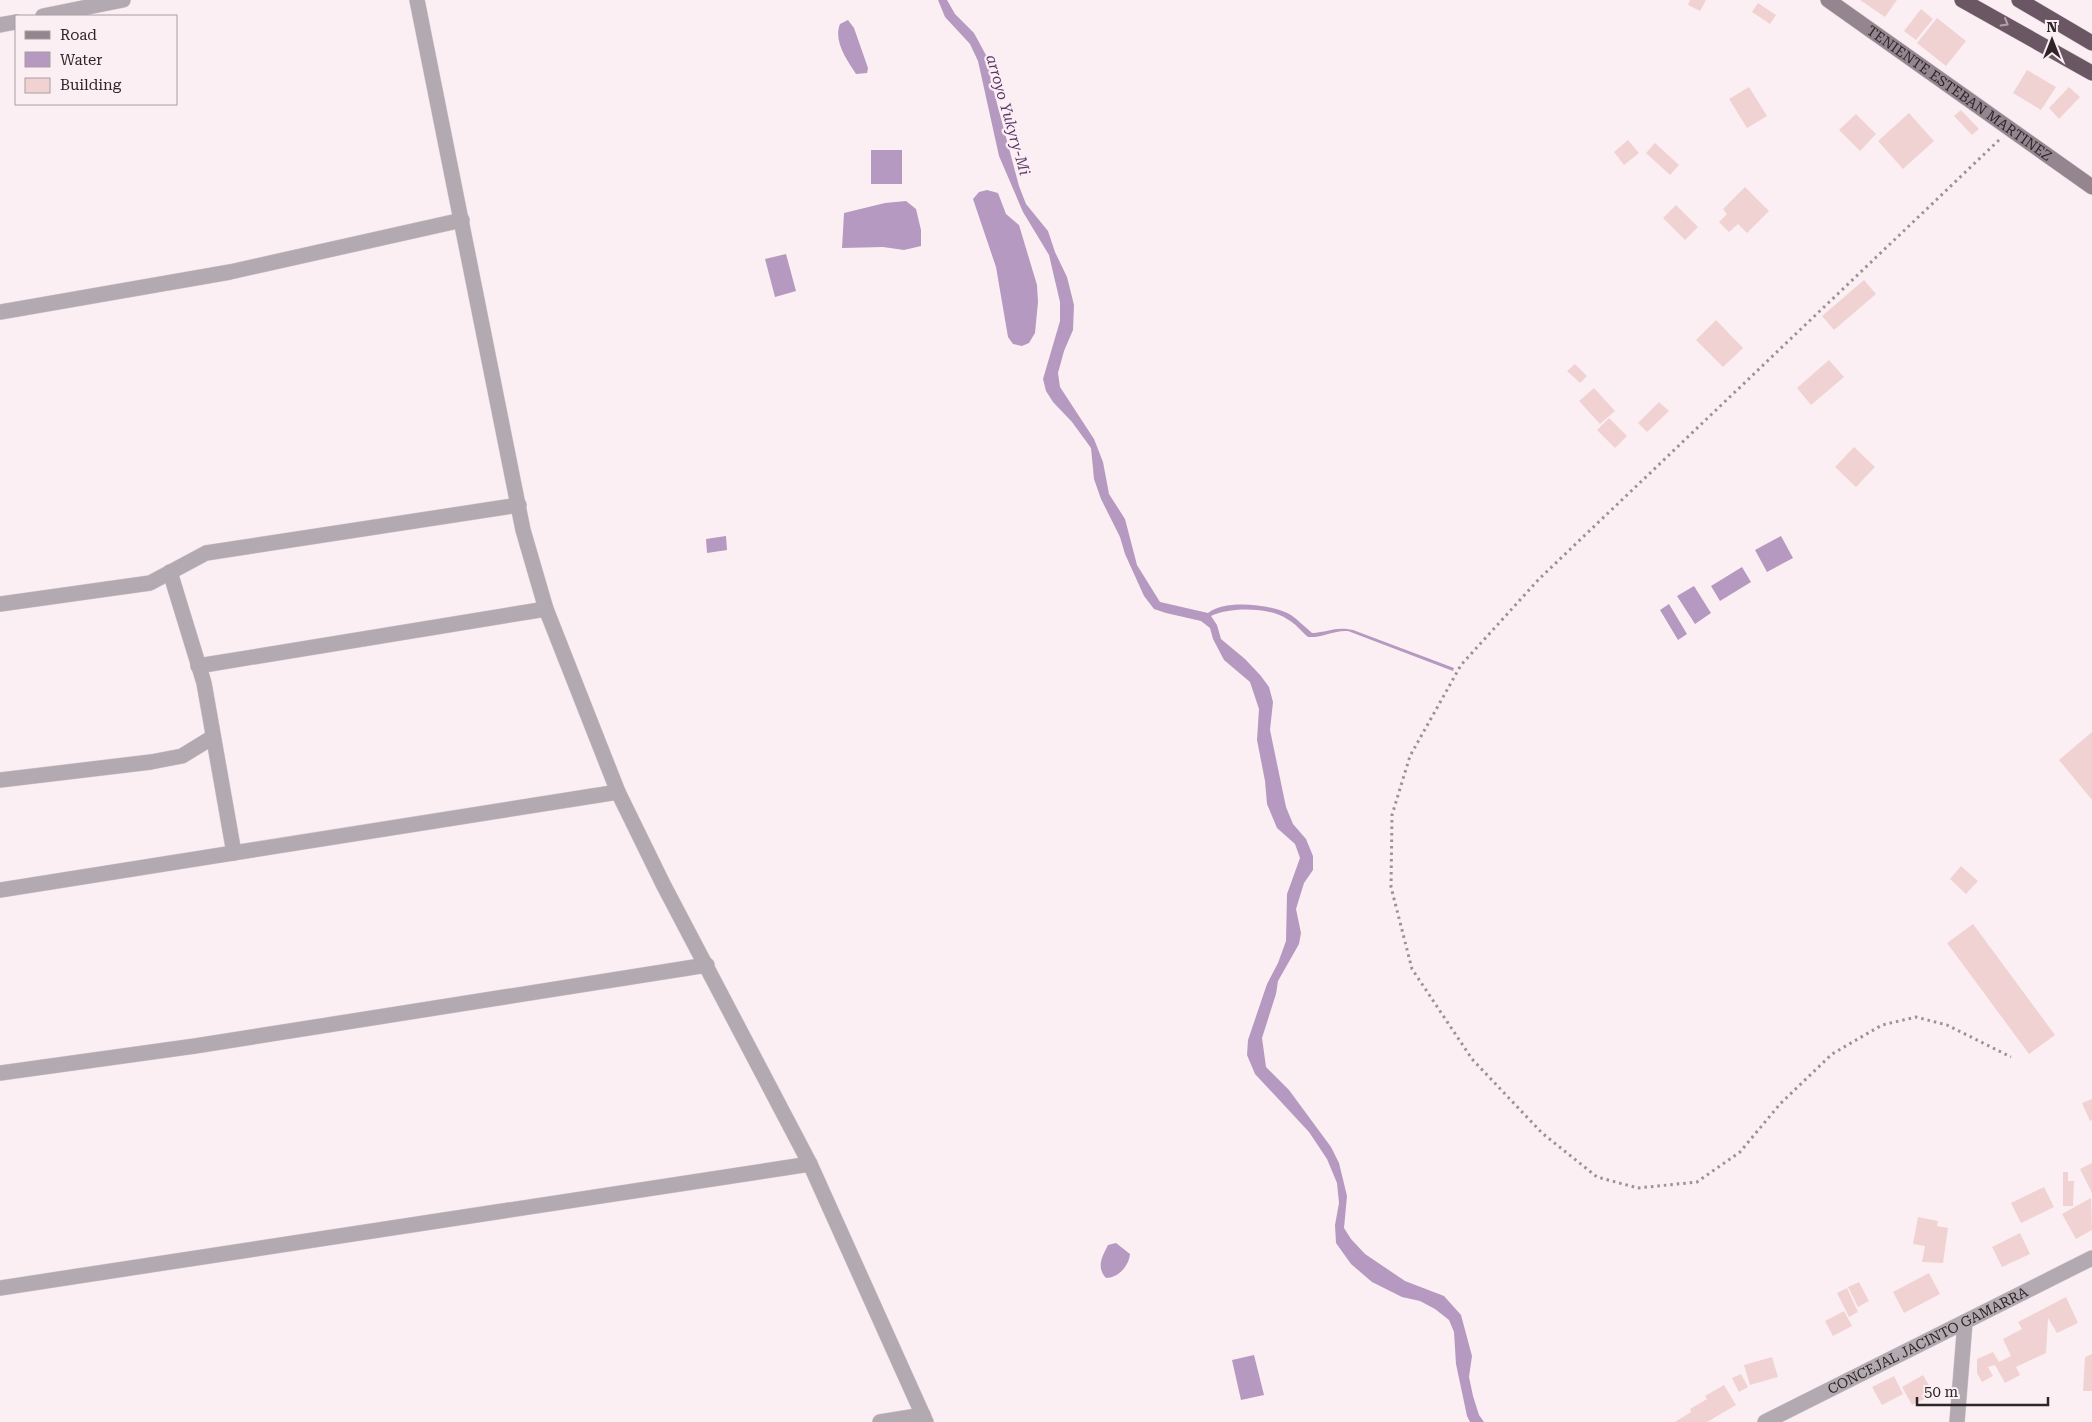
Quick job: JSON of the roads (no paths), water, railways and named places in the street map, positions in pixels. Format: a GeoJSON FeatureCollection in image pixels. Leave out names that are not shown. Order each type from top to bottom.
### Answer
{"type":"FeatureCollection","features":[{"type":"Feature","properties":{"kind":"highway"},"geometry":{"type":"LineString","coordinates":[[1962,0],[2092,73]]}},
{"type":"Feature","properties":{"kind":"highway"},"geometry":{"type":"LineString","coordinates":[[2019,0],[2092,43]]}},
{"type":"Feature","properties":{"kind":"street"},"geometry":{"type":"LineString","coordinates":[[48,15],[123,0]]}},
{"type":"Feature","properties":{"kind":"street"},"geometry":{"type":"LineString","coordinates":[[417,0],[523,530],[546,609],[618,792],[663,884],[810,1164],[925,1418],[880,1422]]}},
{"type":"Feature","properties":{"kind":"street","name":"TENIENTE ESTEBAN MARTINEZ"},"geometry":{"type":"LineString","coordinates":[[1828,0],[2092,187]]}},
{"type":"Feature","properties":{"kind":"street"},"geometry":{"type":"LineString","coordinates":[[0,25],[15,22]]}},
{"type":"Feature","properties":{"kind":"street"},"geometry":{"type":"LineString","coordinates":[[0,312],[230,272],[462,220]]}},
{"type":"Feature","properties":{"kind":"street"},"geometry":{"type":"LineString","coordinates":[[0,604],[150,583],[206,552],[518,505]]}},
{"type":"Feature","properties":{"kind":"street"},"geometry":{"type":"LineString","coordinates":[[170,572],[204,684],[234,853]]}},
{"type":"Feature","properties":{"kind":"street"},"geometry":{"type":"LineString","coordinates":[[198,666],[546,609]]}},
{"type":"Feature","properties":{"kind":"street"},"geometry":{"type":"LineString","coordinates":[[0,780],[182,756],[213,737]]}},
{"type":"Feature","properties":{"kind":"street"},"geometry":{"type":"LineString","coordinates":[[0,890],[618,792]]}},
{"type":"Feature","properties":{"kind":"street"},"geometry":{"type":"LineString","coordinates":[[0,1073],[195,1046],[707,965]]}},
{"type":"Feature","properties":{"kind":"street"},"geometry":{"type":"LineString","coordinates":[[0,1288],[810,1164]]}},
{"type":"Feature","properties":{"kind":"street","name":"CONCEJAL JACINTO GAMARRA"},"geometry":{"type":"LineString","coordinates":[[1765,1422],[2092,1258]]}},
{"type":"Feature","properties":{"kind":"street"},"geometry":{"type":"LineString","coordinates":[[1956,1422],[1965,1322]]}},
{"type":"Feature","properties":{"kind":"water"},"geometry":{"type":"Polygon","coordinates":[[[938,0],[947,0],[955,14],[974,33],[987,57],[991,81],[1019,186],[1026,204],[1048,231],[1055,252],[1067,277],[1074,305],[1073,330],[1064,351],[1058,373],[1060,387],[1094,439],[1103,462],[1109,494],[1125,519],[1137,565],[1160,602],[1208,613],[1225,606],[1237,605],[1273,608],[1291,615],[1312,633],[1337,629],[1353,630],[1454,668],[1453,671],[1348,631],[1308,637],[1290,621],[1270,612],[1238,610],[1211,616],[1217,625],[1221,639],[1245,659],[1269,687],[1273,702],[1270,730],[1286,807],[1293,824],[1306,839],[1313,856],[1313,870],[1304,883],[1296,909],[1301,933],[1299,944],[1278,981],[1276,994],[1262,1038],[1266,1067],[1289,1090],[1331,1147],[1339,1163],[1347,1196],[1344,1228],[1351,1239],[1365,1254],[1405,1281],[1444,1296],[1461,1315],[1472,1356],[1469,1377],[1473,1396],[1479,1415],[1484,1422],[1470,1422],[1467,1416],[1456,1364],[1454,1332],[1449,1320],[1435,1309],[1420,1301],[1402,1297],[1372,1282],[1351,1264],[1336,1243],[1335,1225],[1339,1203],[1337,1183],[1327,1159],[1309,1132],[1255,1074],[1247,1055],[1248,1040],[1267,984],[1278,963],[1286,941],[1287,894],[1300,858],[1295,844],[1277,828],[1267,804],[1265,781],[1257,740],[1259,709],[1250,682],[1224,660],[1213,639],[1210,628],[1201,621],[1154,609],[1144,596],[1125,554],[1120,537],[1101,499],[1094,479],[1091,448],[1046,391],[1043,379],[1060,321],[1060,302],[1049,255],[1023,212],[999,156],[978,61],[970,44],[945,17],[938,0]]]}},
{"type":"Feature","properties":{"kind":"water"},"geometry":{"type":"Polygon","coordinates":[[[848,20],[854,28],[868,68],[867,73],[856,74],[845,57],[840,44],[838,30],[840,24],[848,20]]]}},
{"type":"Feature","properties":{"kind":"water"},"geometry":{"type":"Polygon","coordinates":[[[871,150],[902,150],[902,184],[871,184],[871,150]]]}},
{"type":"Feature","properties":{"kind":"water"},"geometry":{"type":"Polygon","coordinates":[[[987,190],[998,193],[1006,214],[1019,225],[1037,285],[1038,302],[1035,333],[1029,343],[1022,346],[1013,344],[1008,337],[996,267],[973,199],[979,192],[987,190]]]}},
{"type":"Feature","properties":{"kind":"water"},"geometry":{"type":"Polygon","coordinates":[[[906,201],[916,209],[921,230],[921,246],[904,250],[883,247],[842,248],[844,213],[885,203],[906,201]]]}},
{"type":"Feature","properties":{"kind":"water"},"geometry":{"type":"Polygon","coordinates":[[[786,254],[796,291],[775,297],[765,259],[786,254]]]}},
{"type":"Feature","properties":{"kind":"water"},"geometry":{"type":"Polygon","coordinates":[[[726,536],[727,550],[707,553],[706,539],[726,536]]]}},
{"type":"Feature","properties":{"kind":"water"},"geometry":{"type":"Polygon","coordinates":[[[1781,536],[1793,558],[1767,572],[1755,550],[1781,536]]]}},
{"type":"Feature","properties":{"kind":"water"},"geometry":{"type":"Polygon","coordinates":[[[1742,567],[1751,582],[1720,601],[1711,586],[1742,567]]]}},
{"type":"Feature","properties":{"kind":"water"},"geometry":{"type":"Polygon","coordinates":[[[1694,586],[1711,613],[1695,624],[1677,596],[1694,586]]]}},
{"type":"Feature","properties":{"kind":"water"},"geometry":{"type":"Polygon","coordinates":[[[1669,604],[1687,634],[1678,640],[1660,610],[1669,604]]]}},
{"type":"Feature","properties":{"kind":"water"},"geometry":{"type":"Polygon","coordinates":[[[1116,1243],[1130,1254],[1128,1263],[1119,1274],[1106,1278],[1101,1270],[1102,1258],[1108,1245],[1116,1243]]]}},
{"type":"Feature","properties":{"kind":"water"},"geometry":{"type":"Polygon","coordinates":[[[1254,1355],[1264,1395],[1241,1400],[1232,1360],[1254,1355]]]}},
{"type":"Feature","properties":{"kind":"water label","name":"arroyo Yukyry-Mi"},"geometry":{"type":"Point","coordinates":[1008,115]}}]}
